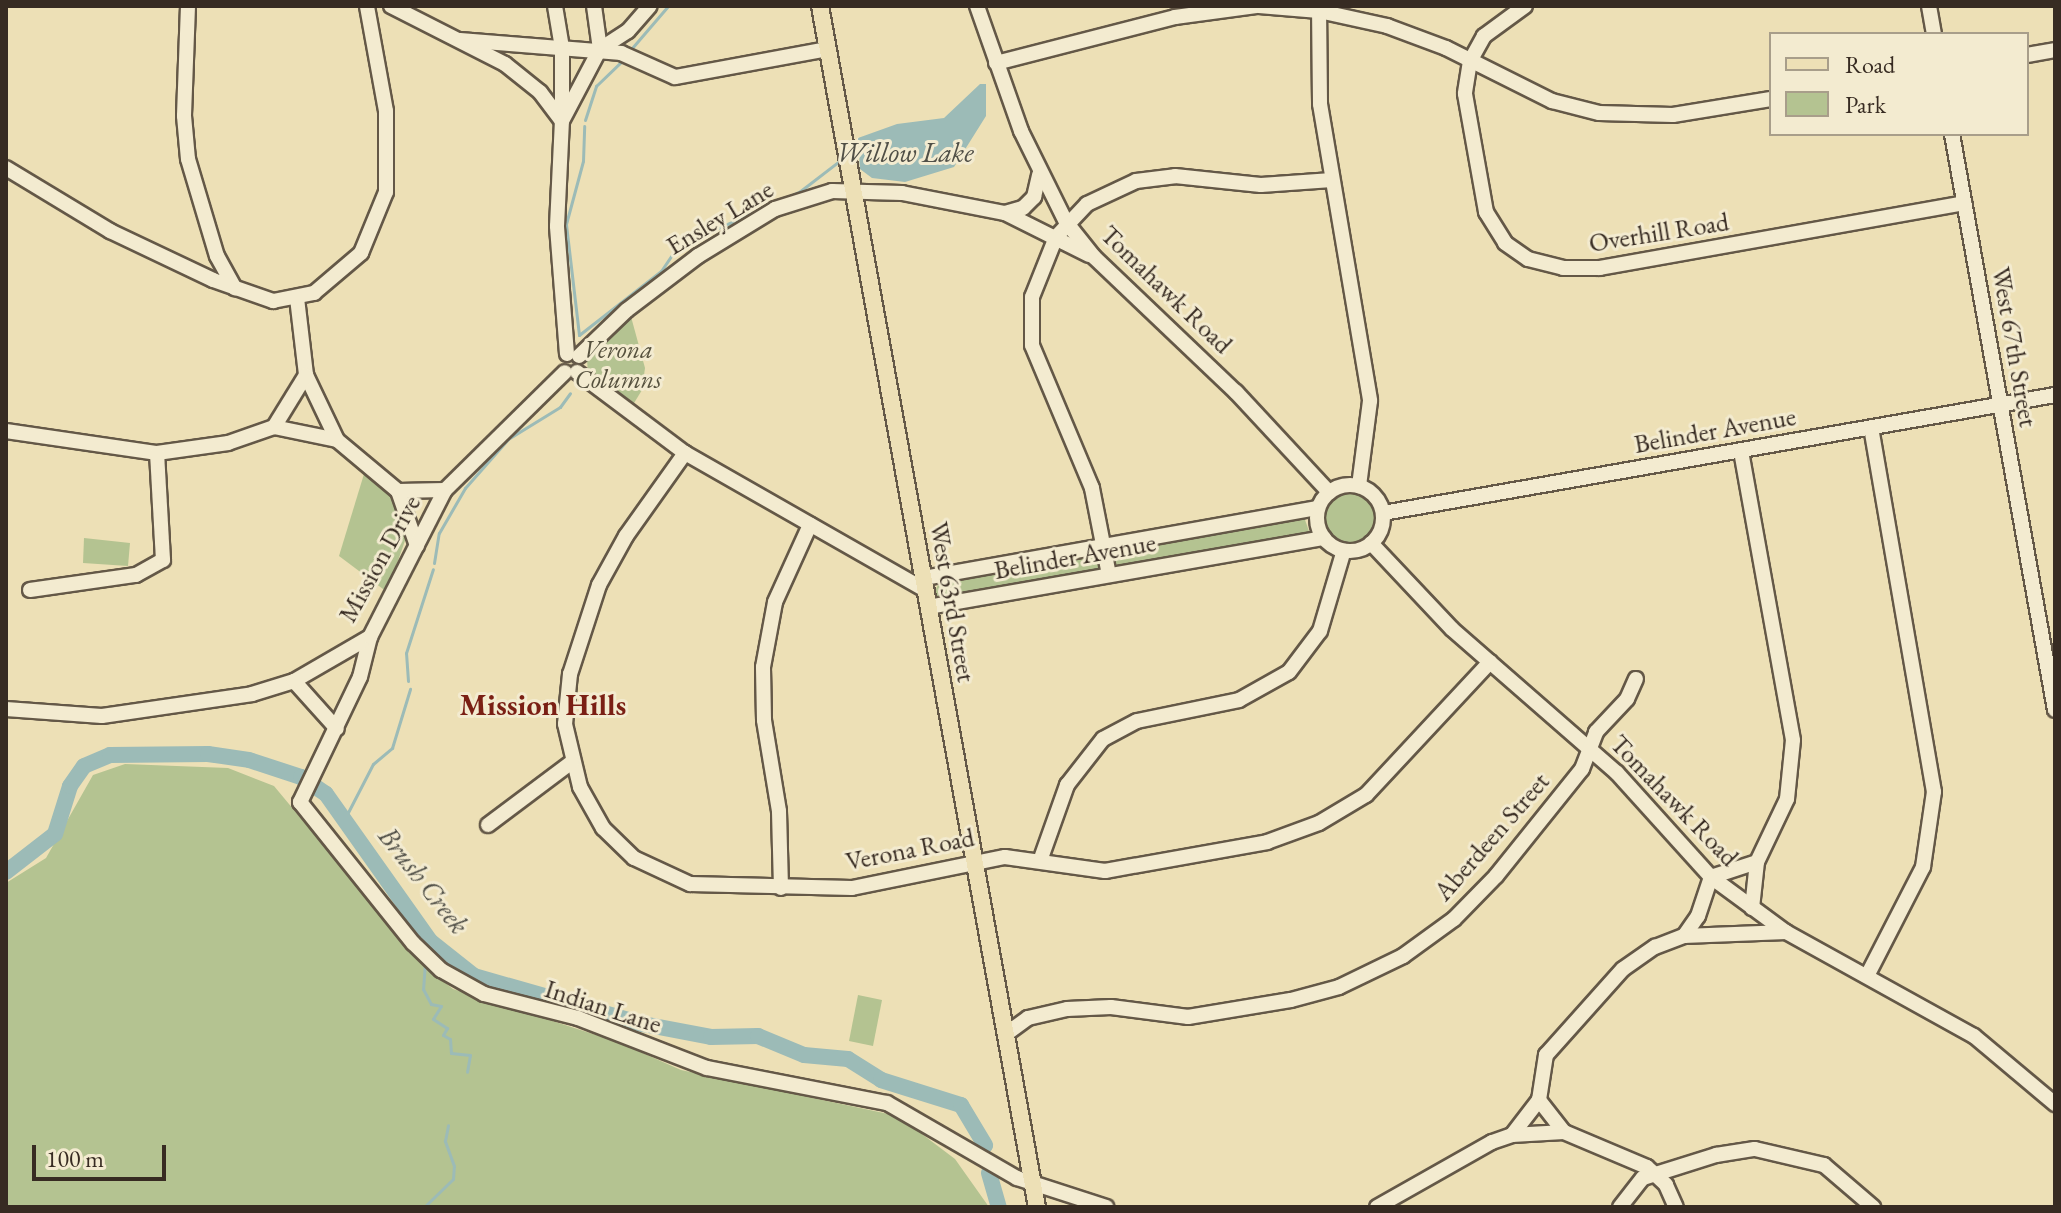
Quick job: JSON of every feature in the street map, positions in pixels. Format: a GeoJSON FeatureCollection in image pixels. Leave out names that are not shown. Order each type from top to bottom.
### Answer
{"type":"FeatureCollection","features":[{"type":"Feature","properties":{"kind":"main road","name":"West 63rd Street"},"geometry":{"type":"LineString","coordinates":[[820,6],[1037,1207]]}},
{"type":"Feature","properties":{"kind":"street"},"geometry":{"type":"LineString","coordinates":[[188,6],[185,140],[217,256],[235,288]]}},
{"type":"Feature","properties":{"kind":"street"},"geometry":{"type":"LineString","coordinates":[[6,168],[100,225],[201,275],[235,288],[273,301],[297,298],[325,287],[361,253],[386,192],[386,111],[367,6]]}},
{"type":"Feature","properties":{"kind":"street"},"geometry":{"type":"LineString","coordinates":[[391,6],[523,76],[562,121]]}},
{"type":"Feature","properties":{"kind":"street"},"geometry":{"type":"LineString","coordinates":[[555,6],[562,48],[557,226],[573,355],[571,372],[685,453],[926,592],[1105,548],[1318,508],[1329,492],[1359,486],[1375,496],[1383,513],[1371,543],[1344,550],[1324,538],[1318,508]]}},
{"type":"Feature","properties":{"kind":"street"},"geometry":{"type":"LineString","coordinates":[[594,6],[600,49]]}},
{"type":"Feature","properties":{"kind":"street"},"geometry":{"type":"LineString","coordinates":[[562,121],[600,49],[628,31],[650,6]]}},
{"type":"Feature","properties":{"kind":"street","name":"Tomahawk Road"},"geometry":{"type":"LineString","coordinates":[[977,6],[1039,175],[1066,222],[1094,257],[1236,392],[1329,492]]}},
{"type":"Feature","properties":{"kind":"street"},"geometry":{"type":"LineString","coordinates":[[996,63],[1175,17],[1258,6],[1319,9],[1411,34],[1552,101],[1599,113],[1673,115],[1769,99]]}},
{"type":"Feature","properties":{"kind":"street"},"geometry":{"type":"LineString","coordinates":[[1470,61],[1484,36],[1525,6]]}},
{"type":"Feature","properties":{"kind":"street"},"geometry":{"type":"LineString","coordinates":[[1929,6],[1934,32]]}},
{"type":"Feature","properties":{"kind":"street"},"geometry":{"type":"LineString","coordinates":[[1319,9],[1319,92],[1370,401],[1359,486]]}},
{"type":"Feature","properties":{"kind":"street"},"geometry":{"type":"LineString","coordinates":[[460,40],[600,49],[621,53],[661,73],[687,77],[827,49]]}},
{"type":"Feature","properties":{"kind":"street"},"geometry":{"type":"LineString","coordinates":[[2029,55],[2055,50]]}},
{"type":"Feature","properties":{"kind":"street","name":"Overhill Road"},"geometry":{"type":"LineString","coordinates":[[1470,61],[1468,123],[1486,212],[1505,243],[1536,262],[1600,268],[1964,203]]}},
{"type":"Feature","properties":{"kind":"street","name":"West 67th Street"},"geometry":{"type":"LineString","coordinates":[[1952,136],[2055,710]]}},
{"type":"Feature","properties":{"kind":"street"},"geometry":{"type":"LineString","coordinates":[[1005,213],[1023,208],[1034,197],[1039,175]]}},
{"type":"Feature","properties":{"kind":"street"},"geometry":{"type":"LineString","coordinates":[[1109,575],[1081,458],[1032,345],[1032,297],[1056,237],[1066,222],[1117,188],[1152,178],[1261,185],[1332,180]]}},
{"type":"Feature","properties":{"kind":"street","name":"Ensley Lane"},"geometry":{"type":"LineString","coordinates":[[573,355],[664,280],[738,230],[793,201],[832,191],[929,197],[1005,213],[1094,257]]}},
{"type":"Feature","properties":{"kind":"street"},"geometry":{"type":"LineString","coordinates":[[201,275],[212,271],[217,256]]}},
{"type":"Feature","properties":{"kind":"street"},"geometry":{"type":"LineString","coordinates":[[297,298],[306,375],[337,440],[398,491],[417,546]]}},
{"type":"Feature","properties":{"kind":"street","name":"Mission Drive"},"geometry":{"type":"LineString","coordinates":[[6,709],[102,716],[252,694],[294,681],[370,637],[445,490],[571,372]]}},
{"type":"Feature","properties":{"kind":"street"},"geometry":{"type":"LineString","coordinates":[[274,427],[306,375]]}},
{"type":"Feature","properties":{"kind":"street","name":"Belinder Avenue"},"geometry":{"type":"LineString","coordinates":[[1383,513],[2055,395]]}},
{"type":"Feature","properties":{"kind":"street"},"geometry":{"type":"LineString","coordinates":[[6,431],[157,453],[228,443],[274,427],[337,440]]}},
{"type":"Feature","properties":{"kind":"street"},"geometry":{"type":"LineString","coordinates":[[1867,976],[1923,867],[1934,792],[1871,428]]}},
{"type":"Feature","properties":{"kind":"street"},"geometry":{"type":"LineString","coordinates":[[1741,451],[1793,740],[1787,799],[1757,862],[1752,908]]}},
{"type":"Feature","properties":{"kind":"street"},"geometry":{"type":"LineString","coordinates":[[30,590],[136,575],[163,560],[157,453]]}},
{"type":"Feature","properties":{"kind":"street","name":"Verona Road"},"geometry":{"type":"LineString","coordinates":[[685,453],[626,536],[586,616],[565,704],[572,762],[603,828],[652,870],[716,889],[870,886],[974,861],[1005,857],[1105,871],[1267,842],[1319,823],[1386,777],[1490,662]]}},
{"type":"Feature","properties":{"kind":"street"},"geometry":{"type":"LineString","coordinates":[[398,491],[445,490]]}},
{"type":"Feature","properties":{"kind":"street"},"geometry":{"type":"LineString","coordinates":[[781,888],[779,811],[764,720],[763,667],[775,602],[810,525]]}},
{"type":"Feature","properties":{"kind":"street","name":"Belinder Avenue"},"geometry":{"type":"LineString","coordinates":[[926,592],[1109,575],[1324,538]]}},
{"type":"Feature","properties":{"kind":"street","name":"Tomahawk Road"},"geometry":{"type":"LineString","coordinates":[[1371,543],[1428,606],[1590,749],[1711,877],[1786,932],[1974,1036],[2055,1104]]}},
{"type":"Feature","properties":{"kind":"street"},"geometry":{"type":"LineString","coordinates":[[1040,861],[1067,785],[1103,739],[1137,721],[1239,700],[1289,672],[1320,631],[1344,550]]}},
{"type":"Feature","properties":{"kind":"street","name":"Indian Lane"},"geometry":{"type":"LineString","coordinates":[[370,637],[337,729],[300,802],[324,836],[413,943],[441,970],[484,994],[578,1018],[707,1068],[887,1103],[1017,1178],[1033,1180],[1106,1207]]}},
{"type":"Feature","properties":{"kind":"street","name":"Aberdeen Street"},"geometry":{"type":"LineString","coordinates":[[1006,1034],[1028,1018],[1093,1006],[1208,1015],[1311,996],[1373,972],[1435,934],[1477,898],[1582,769],[1596,732],[1627,699],[1636,679]]}},
{"type":"Feature","properties":{"kind":"street"},"geometry":{"type":"LineString","coordinates":[[294,681],[337,729]]}},
{"type":"Feature","properties":{"kind":"street"},"geometry":{"type":"LineString","coordinates":[[488,825],[572,762]]}},
{"type":"Feature","properties":{"kind":"street"},"geometry":{"type":"LineString","coordinates":[[1684,936],[1698,916],[1711,877],[1757,862]]}},
{"type":"Feature","properties":{"kind":"street"},"geometry":{"type":"LineString","coordinates":[[1377,1207],[1512,1135],[1539,1100],[1546,1055],[1572,1023],[1639,956],[1684,936],[1786,932]]}},
{"type":"Feature","properties":{"kind":"street"},"geometry":{"type":"LineString","coordinates":[[1000,1006],[1028,1018]]}},
{"type":"Feature","properties":{"kind":"street"},"geometry":{"type":"LineString","coordinates":[[1539,1100],[1564,1132]]}},
{"type":"Feature","properties":{"kind":"street"},"geometry":{"type":"LineString","coordinates":[[1512,1135],[1564,1132],[1622,1153],[1655,1175],[1676,1207]]}},
{"type":"Feature","properties":{"kind":"street"},"geometry":{"type":"LineString","coordinates":[[1620,1207],[1632,1187],[1655,1175],[1735,1150],[1781,1151],[1824,1165],[1873,1207]]}},
{"type":"Feature","properties":{"kind":"green space","name":"Verona Columns"},"geometry":{"type":"Polygon","coordinates":[[[630,313],[645,368],[642,390],[631,408],[588,374],[587,360],[630,313]]]}},
{"type":"Feature","properties":{"kind":"green space"},"geometry":{"type":"Polygon","coordinates":[[[364,474],[394,499],[407,535],[387,592],[339,556],[364,474]]]}},
{"type":"Feature","properties":{"kind":"green space"},"geometry":{"type":"Polygon","coordinates":[[[1350,493],[1369,501],[1377,520],[1369,539],[1350,547],[1331,539],[1323,520],[1331,501],[1350,493]]]}},
{"type":"Feature","properties":{"kind":"green space"},"geometry":{"type":"Polygon","coordinates":[[[1304,517],[1310,534],[1115,567],[1115,551],[1304,517]]]}},
{"type":"Feature","properties":{"kind":"green space"},"geometry":{"type":"Polygon","coordinates":[[[84,538],[130,543],[128,566],[83,563],[84,538]]]}},
{"type":"Feature","properties":{"kind":"green space"},"geometry":{"type":"Polygon","coordinates":[[[1097,554],[1101,572],[938,599],[934,593],[940,581],[1097,554]]]}},
{"type":"Feature","properties":{"kind":"green space"},"geometry":{"type":"Polygon","coordinates":[[[125,764],[228,768],[274,786],[423,965],[453,989],[618,1042],[681,1070],[898,1116],[955,1159],[989,1207],[6,1207],[6,883],[46,858],[93,775],[125,764]]]}},
{"type":"Feature","properties":{"kind":"green space"},"geometry":{"type":"Polygon","coordinates":[[[858,995],[882,1000],[873,1046],[849,1041],[858,995]]]}},
{"type":"Feature","properties":{"kind":"water","name":"Willow Lake"},"geometry":{"type":"Polygon","coordinates":[[[980,84],[986,84],[986,116],[954,167],[905,182],[872,178],[860,169],[858,138],[897,124],[944,118],[980,84]]]}},
{"type":"Feature","properties":{"kind":"waterway"},"geometry":{"type":"LineString","coordinates":[[632,48],[668,6]]}},
{"type":"Feature","properties":{"kind":"waterway"},"geometry":{"type":"LineString","coordinates":[[585,120],[596,86],[623,60]]}},
{"type":"Feature","properties":{"kind":"waterway"},"geometry":{"type":"LineString","coordinates":[[579,335],[566,224],[583,161],[584,126]]}},
{"type":"Feature","properties":{"kind":"waterway"},"geometry":{"type":"LineString","coordinates":[[579,335],[661,271],[678,246],[799,192],[838,162]]}},
{"type":"Feature","properties":{"kind":"waterway"},"geometry":{"type":"LineString","coordinates":[[434,563],[439,533],[465,488],[508,439],[560,407],[570,393]]}},
{"type":"Feature","properties":{"kind":"waterway"},"geometry":{"type":"LineString","coordinates":[[408,681],[406,653],[433,569]]}},
{"type":"Feature","properties":{"kind":"waterway"},"geometry":{"type":"LineString","coordinates":[[343,822],[373,764],[392,748],[410,689]]}},
{"type":"Feature","properties":{"kind":"waterway","name":"Brush Creek"},"geometry":{"type":"LineString","coordinates":[[6,872],[55,834],[70,786],[84,766],[110,755],[208,754],[249,760],[301,777],[326,794],[430,941],[474,976],[643,1024],[711,1037],[758,1036],[804,1055],[848,1059],[881,1080],[961,1105],[985,1145]]}},
{"type":"Feature","properties":{"kind":"waterway"},"geometry":{"type":"LineString","coordinates":[[428,951],[430,941]]}},
{"type":"Feature","properties":{"kind":"waterway"},"geometry":{"type":"LineString","coordinates":[[425,962],[423,989],[431,1004],[441,1006],[433,1019],[447,1028],[443,1035],[450,1039],[451,1053],[470,1055],[467,1072]]}},
{"type":"Feature","properties":{"kind":"waterway"},"geometry":{"type":"LineString","coordinates":[[424,1207],[453,1179],[454,1166],[445,1141],[448,1125]]}},
{"type":"Feature","properties":{"kind":"waterway","name":"Brush Creek"},"geometry":{"type":"LineString","coordinates":[[989,1173],[999,1207]]}},
{"type":"Feature","properties":{"kind":"district","name":"Mission Hills"},"geometry":{"type":"Point","coordinates":[543,705]}}]}
